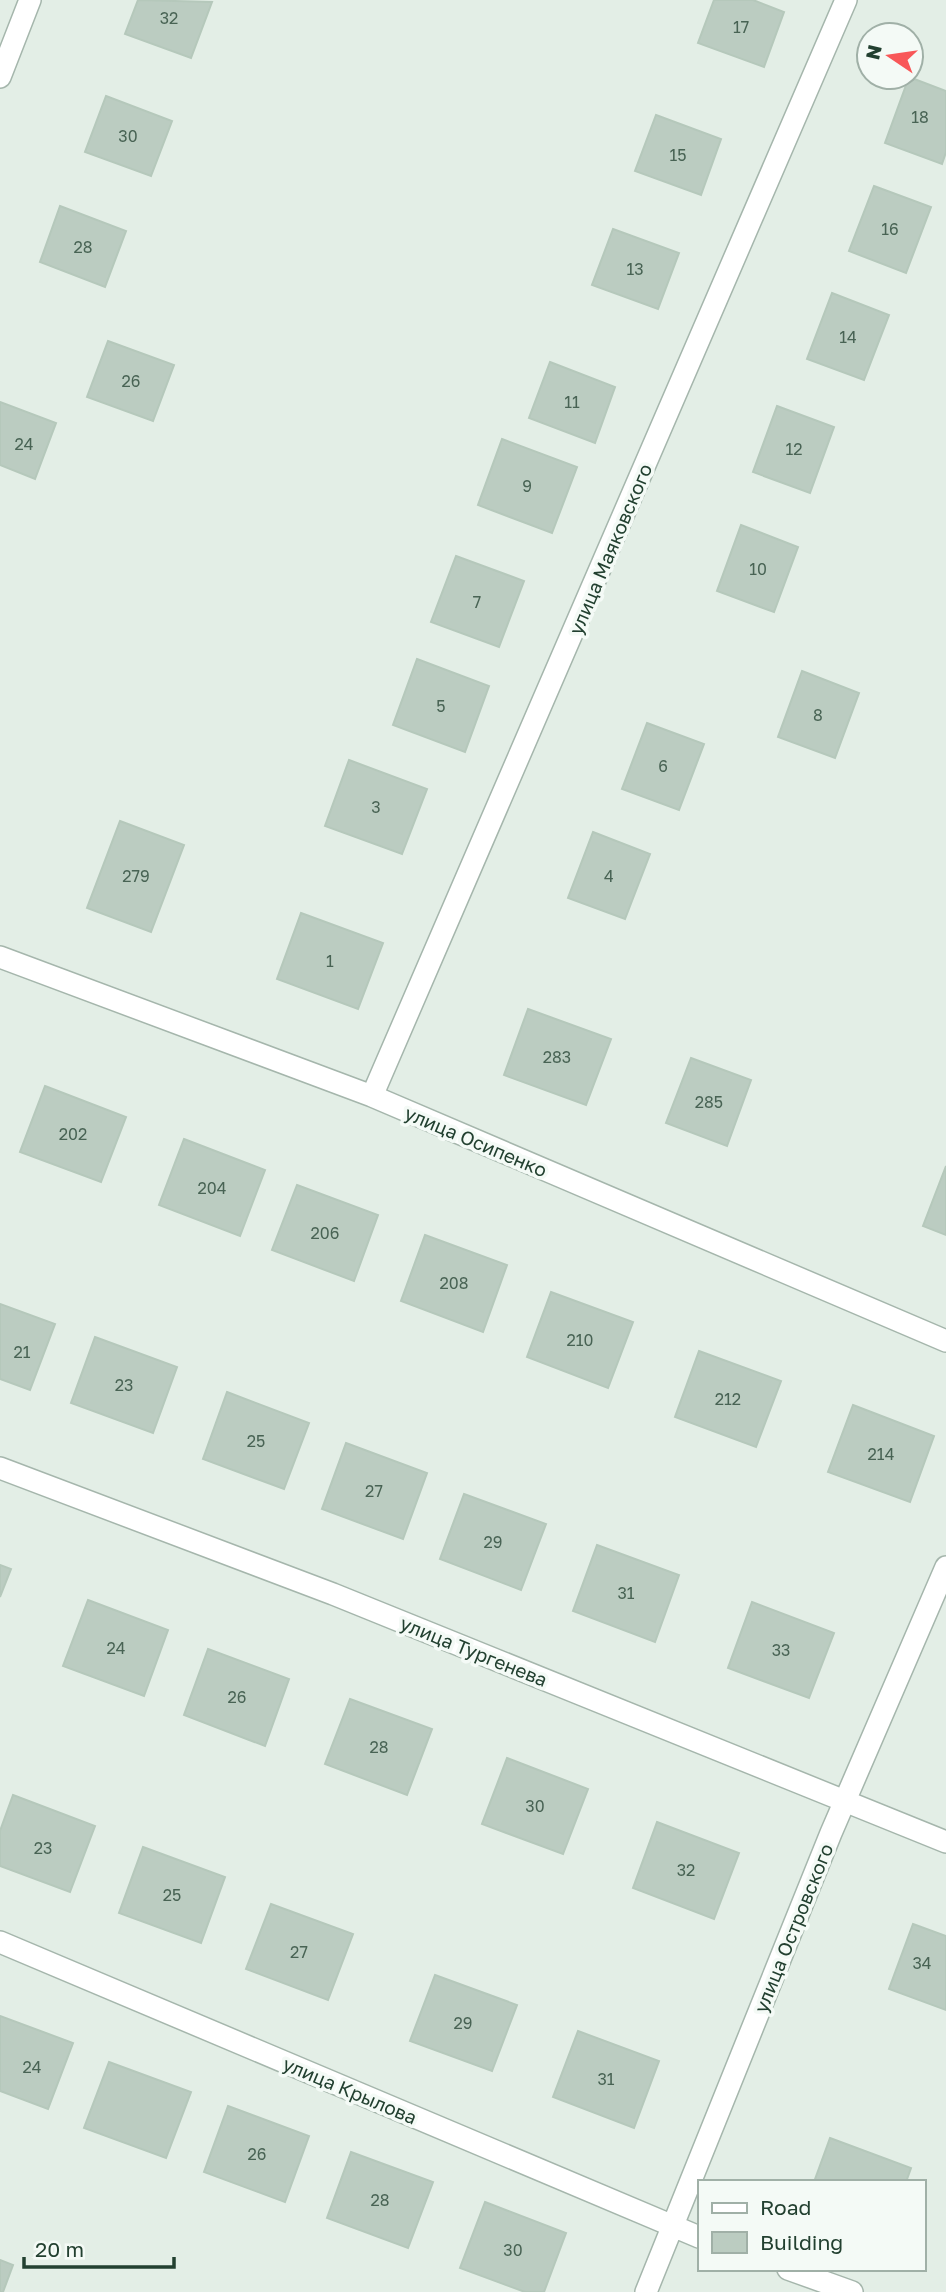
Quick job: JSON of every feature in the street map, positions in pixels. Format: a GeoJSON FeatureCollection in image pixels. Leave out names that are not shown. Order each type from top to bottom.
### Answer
{"type":"FeatureCollection","features":[{"type":"Feature","properties":{"kind":"street"},"geometry":{"type":"LineString","coordinates":[[0,77],[30,0]]}},
{"type":"Feature","properties":{"kind":"street","name":"улица Маяковского"},"geometry":{"type":"LineString","coordinates":[[372,1096],[846,0]]}},
{"type":"Feature","properties":{"kind":"street","name":"улица Осипенко"},"geometry":{"type":"LineString","coordinates":[[0,957],[372,1096],[946,1341]]}},
{"type":"Feature","properties":{"kind":"street","name":"улица Тургенева"},"geometry":{"type":"LineString","coordinates":[[0,1468],[333,1594],[946,1842]]}},
{"type":"Feature","properties":{"kind":"street","name":"улица Островского"},"geometry":{"type":"LineString","coordinates":[[646,2292],[845,1801],[946,1567]]}},
{"type":"Feature","properties":{"kind":"street","name":"улица Крылова"},"geometry":{"type":"LineString","coordinates":[[0,1942],[672,2228],[698,2237]]}},
{"type":"Feature","properties":{"kind":"street"},"geometry":{"type":"LineString","coordinates":[[794,2271],[852,2292]]}},
{"type":"Feature","properties":{"kind":"building"},"geometry":{"type":"Polygon","coordinates":[[[138,0],[212,2],[191,58],[125,34],[138,0]]]}},
{"type":"Feature","properties":{"kind":"building"},"geometry":{"type":"Polygon","coordinates":[[[714,0],[753,0],[784,12],[764,67],[698,43],[714,0]]]}},
{"type":"Feature","properties":{"kind":"building"},"geometry":{"type":"Polygon","coordinates":[[[925,83],[946,91],[946,152],[942,164],[885,143],[904,91],[925,91],[925,83]]]}},
{"type":"Feature","properties":{"kind":"building"},"geometry":{"type":"Polygon","coordinates":[[[106,96],[172,121],[151,176],[85,152],[106,96]]]}},
{"type":"Feature","properties":{"kind":"building"},"geometry":{"type":"Polygon","coordinates":[[[656,115],[721,139],[701,195],[635,171],[656,115]]]}},
{"type":"Feature","properties":{"kind":"building"},"geometry":{"type":"Polygon","coordinates":[[[874,186],[931,207],[906,273],[849,251],[874,186]]]}},
{"type":"Feature","properties":{"kind":"building"},"geometry":{"type":"Polygon","coordinates":[[[60,206],[126,231],[105,287],[40,262],[60,206]]]}},
{"type":"Feature","properties":{"kind":"building"},"geometry":{"type":"Polygon","coordinates":[[[613,229],[679,253],[658,309],[592,285],[613,229]]]}},
{"type":"Feature","properties":{"kind":"building"},"geometry":{"type":"Polygon","coordinates":[[[832,293],[889,315],[864,380],[807,359],[832,293]]]}},
{"type":"Feature","properties":{"kind":"building"},"geometry":{"type":"Polygon","coordinates":[[[108,341],[174,365],[153,421],[87,397],[108,341]]]}},
{"type":"Feature","properties":{"kind":"building"},"geometry":{"type":"Polygon","coordinates":[[[550,362],[615,387],[595,443],[529,418],[550,362]]]}},
{"type":"Feature","properties":{"kind":"building"},"geometry":{"type":"Polygon","coordinates":[[[0,402],[56,423],[35,479],[0,465],[0,402]]]}},
{"type":"Feature","properties":{"kind":"building"},"geometry":{"type":"Polygon","coordinates":[[[777,406],[834,427],[810,493],[753,472],[777,406]]]}},
{"type":"Feature","properties":{"kind":"building"},"geometry":{"type":"Polygon","coordinates":[[[502,439],[577,467],[552,533],[478,505],[502,439]]]}},
{"type":"Feature","properties":{"kind":"building"},"geometry":{"type":"Polygon","coordinates":[[[741,525],[798,547],[774,612],[717,591],[741,525]]]}},
{"type":"Feature","properties":{"kind":"building"},"geometry":{"type":"Polygon","coordinates":[[[456,556],[524,581],[499,647],[431,622],[456,556]]]}},
{"type":"Feature","properties":{"kind":"building"},"geometry":{"type":"Polygon","coordinates":[[[417,659],[489,686],[465,752],[393,725],[417,659]]]}},
{"type":"Feature","properties":{"kind":"building"},"geometry":{"type":"Polygon","coordinates":[[[802,671],[859,693],[835,758],[778,737],[802,671]]]}},
{"type":"Feature","properties":{"kind":"building"},"geometry":{"type":"Polygon","coordinates":[[[647,723],[704,744],[679,810],[622,789],[647,723]]]}},
{"type":"Feature","properties":{"kind":"building"},"geometry":{"type":"Polygon","coordinates":[[[349,760],[427,789],[402,854],[325,826],[349,760]]]}},
{"type":"Feature","properties":{"kind":"building"},"geometry":{"type":"Polygon","coordinates":[[[120,821],[184,845],[151,932],[87,908],[120,821]]]}},
{"type":"Feature","properties":{"kind":"building"},"geometry":{"type":"Polygon","coordinates":[[[593,832],[650,854],[625,919],[568,898],[593,832]]]}},
{"type":"Feature","properties":{"kind":"building"},"geometry":{"type":"Polygon","coordinates":[[[301,913],[383,943],[358,1009],[277,979],[301,913]]]}},
{"type":"Feature","properties":{"kind":"building"},"geometry":{"type":"Polygon","coordinates":[[[528,1009],[611,1039],[586,1105],[504,1075],[528,1009]]]}},
{"type":"Feature","properties":{"kind":"building"},"geometry":{"type":"Polygon","coordinates":[[[691,1058],[751,1080],[727,1146],[666,1123],[691,1058]]]}},
{"type":"Feature","properties":{"kind":"building"},"geometry":{"type":"Polygon","coordinates":[[[45,1086],[126,1117],[101,1182],[20,1152],[45,1086]]]}},
{"type":"Feature","properties":{"kind":"building"},"geometry":{"type":"Polygon","coordinates":[[[184,1139],[265,1170],[240,1236],[159,1205],[184,1139]]]}},
{"type":"Feature","properties":{"kind":"building"},"geometry":{"type":"Polygon","coordinates":[[[946,1166],[946,1235],[923,1226],[946,1166]]]}},
{"type":"Feature","properties":{"kind":"building"},"geometry":{"type":"Polygon","coordinates":[[[297,1185],[378,1215],[354,1281],[272,1250],[297,1185]]]}},
{"type":"Feature","properties":{"kind":"building"},"geometry":{"type":"Polygon","coordinates":[[[425,1235],[507,1265],[483,1332],[401,1301],[425,1235]]]}},
{"type":"Feature","properties":{"kind":"building"},"geometry":{"type":"Polygon","coordinates":[[[551,1292],[633,1322],[608,1388],[527,1357],[551,1292]]]}},
{"type":"Feature","properties":{"kind":"building"},"geometry":{"type":"Polygon","coordinates":[[[0,1304],[55,1324],[30,1390],[0,1379],[0,1304]]]}},
{"type":"Feature","properties":{"kind":"building"},"geometry":{"type":"Polygon","coordinates":[[[95,1337],[177,1367],[153,1433],[71,1403],[95,1337]]]}},
{"type":"Feature","properties":{"kind":"building"},"geometry":{"type":"Polygon","coordinates":[[[699,1351],[781,1381],[756,1447],[675,1417],[699,1351]]]}},
{"type":"Feature","properties":{"kind":"building"},"geometry":{"type":"Polygon","coordinates":[[[227,1392],[309,1423],[284,1489],[203,1459],[227,1392]]]}},
{"type":"Feature","properties":{"kind":"building"},"geometry":{"type":"Polygon","coordinates":[[[853,1405],[934,1436],[910,1502],[828,1472],[853,1405]]]}},
{"type":"Feature","properties":{"kind":"building"},"geometry":{"type":"Polygon","coordinates":[[[346,1443],[427,1473],[403,1539],[322,1509],[346,1443]]]}},
{"type":"Feature","properties":{"kind":"building"},"geometry":{"type":"Polygon","coordinates":[[[464,1494],[546,1524],[521,1590],[440,1559],[464,1494]]]}},
{"type":"Feature","properties":{"kind":"building"},"geometry":{"type":"Polygon","coordinates":[[[597,1545],[679,1575],[655,1642],[573,1611],[597,1545]]]}},
{"type":"Feature","properties":{"kind":"building"},"geometry":{"type":"Polygon","coordinates":[[[0,1565],[11,1569],[0,1597],[0,1565]]]}},
{"type":"Feature","properties":{"kind":"building"},"geometry":{"type":"Polygon","coordinates":[[[88,1600],[168,1630],[144,1696],[63,1666],[88,1600]]]}},
{"type":"Feature","properties":{"kind":"building"},"geometry":{"type":"Polygon","coordinates":[[[752,1602],[834,1633],[809,1698],[728,1668],[752,1602]]]}},
{"type":"Feature","properties":{"kind":"building"},"geometry":{"type":"Polygon","coordinates":[[[208,1649],[289,1679],[265,1746],[184,1715],[208,1649]]]}},
{"type":"Feature","properties":{"kind":"building"},"geometry":{"type":"Polygon","coordinates":[[[350,1699],[432,1729],[407,1795],[325,1764],[350,1699]]]}},
{"type":"Feature","properties":{"kind":"building"},"geometry":{"type":"Polygon","coordinates":[[[507,1758],[588,1789],[563,1854],[482,1824],[507,1758]]]}},
{"type":"Feature","properties":{"kind":"building"},"geometry":{"type":"Polygon","coordinates":[[[13,1795],[95,1826],[70,1892],[0,1866],[0,1831],[13,1795]]]}},
{"type":"Feature","properties":{"kind":"building"},"geometry":{"type":"Polygon","coordinates":[[[657,1822],[739,1853],[714,1919],[633,1888],[657,1822]]]}},
{"type":"Feature","properties":{"kind":"building"},"geometry":{"type":"Polygon","coordinates":[[[143,1847],[225,1877],[201,1943],[119,1913],[143,1847]]]}},
{"type":"Feature","properties":{"kind":"building"},"geometry":{"type":"Polygon","coordinates":[[[271,1904],[353,1934],[328,2000],[246,1969],[271,1904]]]}},
{"type":"Feature","properties":{"kind":"building"},"geometry":{"type":"Polygon","coordinates":[[[913,1924],[946,1936],[946,2010],[889,1989],[913,1924]]]}},
{"type":"Feature","properties":{"kind":"building"},"geometry":{"type":"Polygon","coordinates":[[[435,1975],[517,2005],[492,2071],[410,2041],[435,1975]]]}},
{"type":"Feature","properties":{"kind":"building"},"geometry":{"type":"Polygon","coordinates":[[[0,2016],[73,2043],[48,2109],[0,2091],[0,2016]]]}},
{"type":"Feature","properties":{"kind":"building"},"geometry":{"type":"Polygon","coordinates":[[[578,2031],[659,2061],[634,2128],[553,2097],[578,2031]]]}},
{"type":"Feature","properties":{"kind":"building"},"geometry":{"type":"Polygon","coordinates":[[[109,2062],[191,2092],[166,2158],[84,2128],[109,2062]]]}},
{"type":"Feature","properties":{"kind":"building"},"geometry":{"type":"Polygon","coordinates":[[[228,2106],[309,2136],[285,2202],[204,2172],[228,2106]]]}},
{"type":"Feature","properties":{"kind":"building"},"geometry":{"type":"Polygon","coordinates":[[[830,2138],[911,2168],[907,2180],[815,2180],[830,2138]]]}},
{"type":"Feature","properties":{"kind":"building"},"geometry":{"type":"Polygon","coordinates":[[[351,2152],[433,2182],[408,2248],[327,2218],[351,2152]]]}},
{"type":"Feature","properties":{"kind":"building"},"geometry":{"type":"Polygon","coordinates":[[[485,2202],[566,2233],[544,2292],[525,2292],[460,2268],[485,2202]]]}},
{"type":"Feature","properties":{"kind":"building"},"geometry":{"type":"Polygon","coordinates":[[[0,2260],[13,2265],[3,2292],[0,2292],[0,2260]]]}}]}
